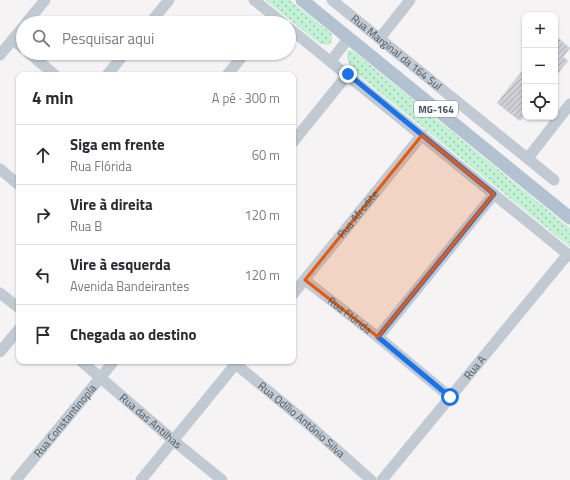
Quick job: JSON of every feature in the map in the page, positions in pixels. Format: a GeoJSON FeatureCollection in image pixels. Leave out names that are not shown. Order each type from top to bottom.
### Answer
{"type":"FeatureCollection","features":[{"type":"Feature","properties":{"kind":"main road","name":"MG-164"},"geometry":{"type":"LineString","coordinates":[[302,0],[348,39],[570,218]]}},
{"type":"Feature","properties":{"kind":"street"},"geometry":{"type":"LineString","coordinates":[[32,16],[45,0]]}},
{"type":"Feature","properties":{"kind":"street"},"geometry":{"type":"LineString","coordinates":[[156,16],[169,0]]}},
{"type":"Feature","properties":{"kind":"street"},"geometry":{"type":"LineString","coordinates":[[254,0],[271,16]]}},
{"type":"Feature","properties":{"kind":"street","name":"Rua Marginal da 164 Sul"},"geometry":{"type":"LineString","coordinates":[[332,0],[523,153],[554,180]]}},
{"type":"Feature","properties":{"kind":"street"},"geometry":{"type":"LineString","coordinates":[[380,38],[410,0]]}},
{"type":"Feature","properties":{"kind":"street"},"geometry":{"type":"LineString","coordinates":[[296,34],[348,74],[569,255]]}},
{"type":"Feature","properties":{"kind":"street"},"geometry":{"type":"LineString","coordinates":[[0,55],[16,36]]}},
{"type":"Feature","properties":{"kind":"street"},"geometry":{"type":"LineString","coordinates":[[331,61],[348,39]]}},
{"type":"Feature","properties":{"kind":"street"},"geometry":{"type":"LineString","coordinates":[[37,60],[51,72]]}},
{"type":"Feature","properties":{"kind":"street"},"geometry":{"type":"LineString","coordinates":[[109,72],[119,60]]}},
{"type":"Feature","properties":{"kind":"street"},"geometry":{"type":"LineString","coordinates":[[229,72],[239,60]]}},
{"type":"Feature","properties":{"kind":"street"},"geometry":{"type":"LineString","coordinates":[[296,138],[348,74]]}},
{"type":"Feature","properties":{"kind":"street"},"geometry":{"type":"LineString","coordinates":[[523,153],[570,104]]}},
{"type":"Feature","properties":{"kind":"street","name":"Rua Afrodite"},"geometry":{"type":"LineString","coordinates":[[296,290],[422,135]]}},
{"type":"Feature","properties":{"kind":"street"},"geometry":{"type":"LineString","coordinates":[[0,169],[16,181]]}},
{"type":"Feature","properties":{"kind":"street"},"geometry":{"type":"LineString","coordinates":[[378,337],[494,194]]}},
{"type":"Feature","properties":{"kind":"street","name":"Rua A"},"geometry":{"type":"LineString","coordinates":[[382,480],[569,255]]}},
{"type":"Feature","properties":{"kind":"street","name":"Rua Flórida"},"geometry":{"type":"LineString","coordinates":[[305,280],[378,337],[450,397]]}},
{"type":"Feature","properties":{"kind":"street"},"geometry":{"type":"LineString","coordinates":[[0,293],[16,306]]}},
{"type":"Feature","properties":{"kind":"street"},"geometry":{"type":"LineString","coordinates":[[0,352],[16,333]]}},
{"type":"Feature","properties":{"kind":"street","name":"Rua das Antilhas"},"geometry":{"type":"LineString","coordinates":[[84,364],[222,480]]}},
{"type":"Feature","properties":{"kind":"street","name":"Rua Constantinopla"},"geometry":{"type":"LineString","coordinates":[[16,480],[112,364]]}},
{"type":"Feature","properties":{"kind":"street"},"geometry":{"type":"LineString","coordinates":[[141,480],[174,441],[233,364]]}},
{"type":"Feature","properties":{"kind":"street","name":"Rua Odílio Antônio Silva"},"geometry":{"type":"LineString","coordinates":[[237,364],[371,480]]}},
{"type":"Feature","properties":{"kind":"highlighted area"},"geometry":{"type":"Polygon","coordinates":[[[422,135],[494,194],[378,337],[305,280],[422,135]]]}},
{"type":"Feature","properties":{"kind":"green space"},"geometry":{"type":"Polygon","coordinates":[[[265,0],[290,0],[332,34],[332,41],[329,45],[320,44],[296,25],[296,16],[285,16],[265,0]]]}},
{"type":"Feature","properties":{"kind":"green space"},"geometry":{"type":"Polygon","coordinates":[[[352,50],[570,228],[570,247],[352,70],[347,59],[347,51],[352,50]]]}},
{"type":"Feature","properties":{"kind":"building"},"geometry":{"type":"Polygon","coordinates":[[[558,38],[570,48],[563,57],[568,61],[558,73],[558,38]]]}},
{"type":"Feature","properties":{"kind":"building"},"geometry":{"type":"Polygon","coordinates":[[[522,71],[522,119],[520,121],[497,103],[522,71]]]}},
{"type":"Feature","properties":{"kind":"route"},"geometry":{"type":"LineString","coordinates":[[348,74],[494,194],[378,337],[450,397]]}}]}
